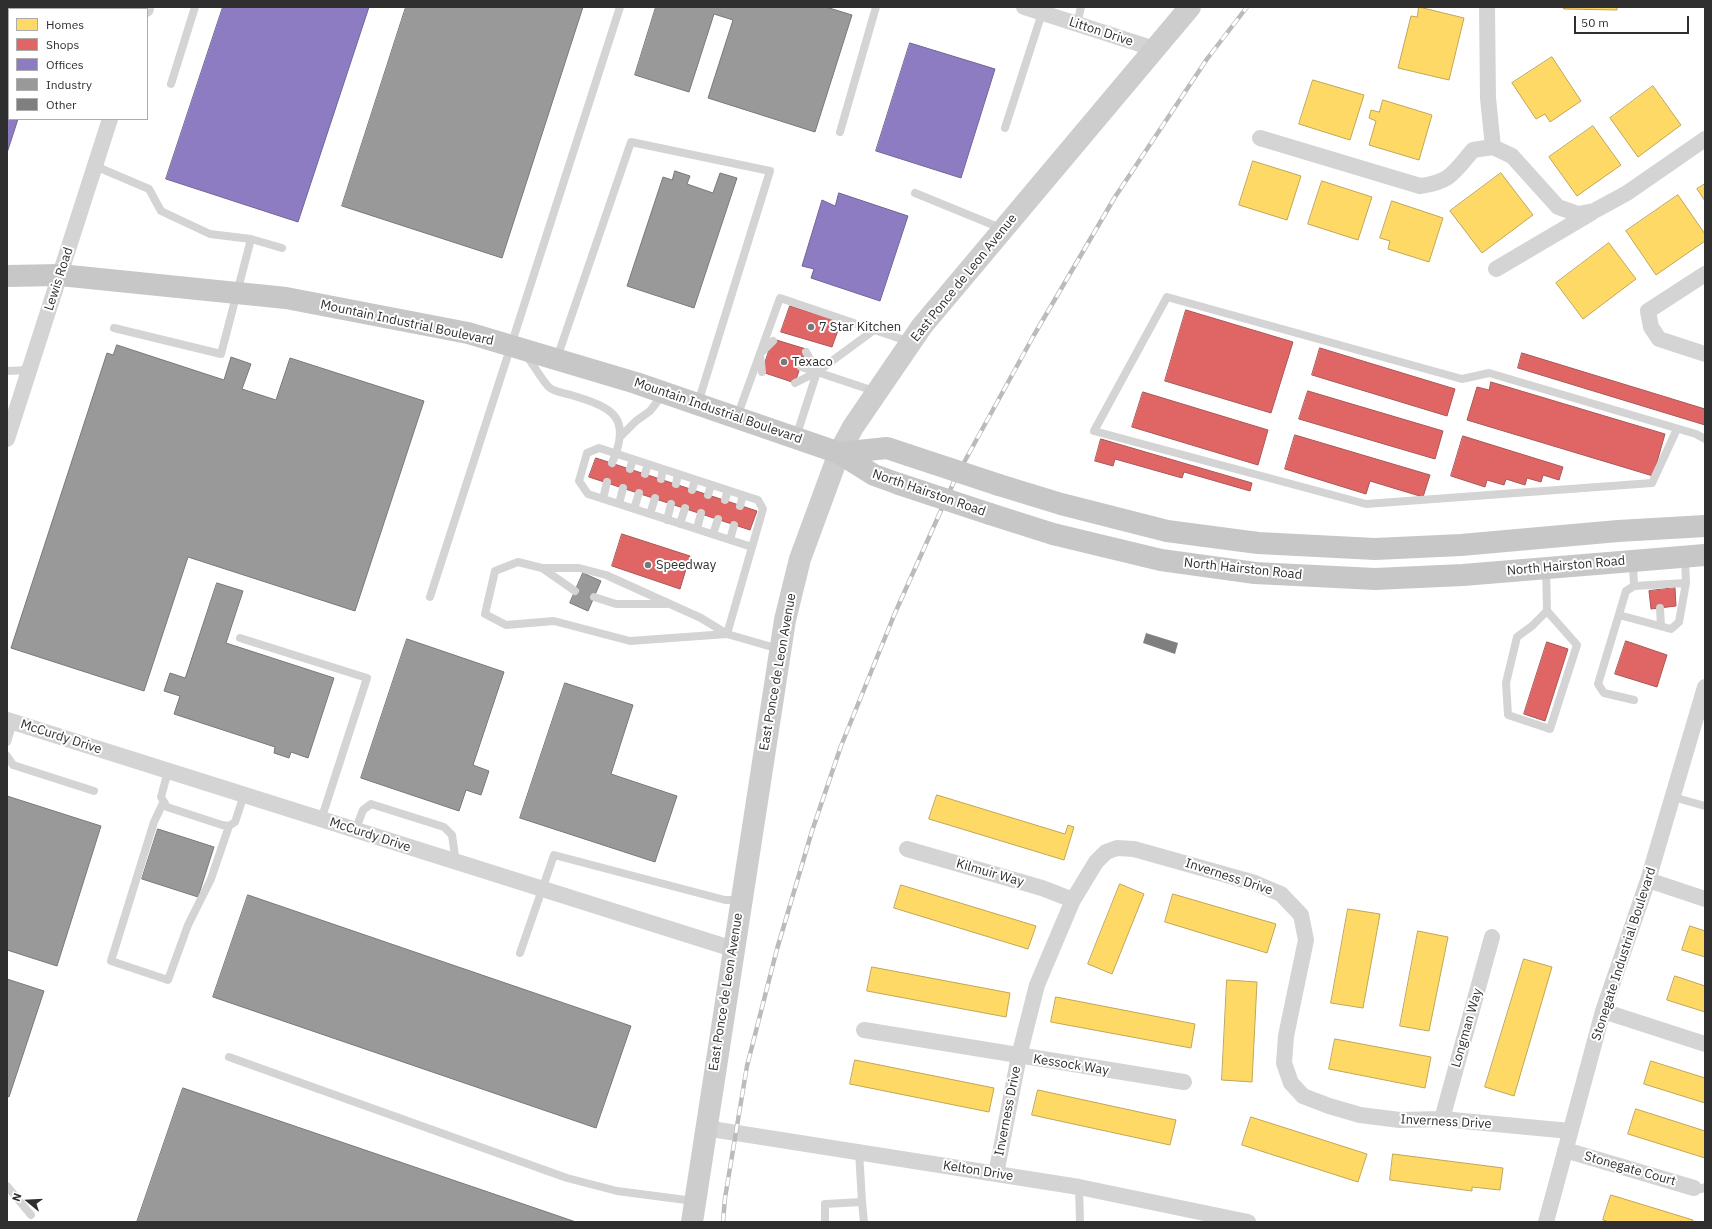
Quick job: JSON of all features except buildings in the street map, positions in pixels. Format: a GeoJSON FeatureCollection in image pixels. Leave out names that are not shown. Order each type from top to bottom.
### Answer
{"type":"FeatureCollection","features":[{"type":"Feature","properties":{"kind":"main road","name":"East Ponce de Leon Avenue"},"geometry":{"type":"LineString","coordinates":[[693,1212],[740,900],[785,620],[800,559],[839,453],[877,392],[922,326],[1190,7]]}},
{"type":"Feature","properties":{"kind":"main road","name":"Mountain Industrial Boulevard"},"geometry":{"type":"LineString","coordinates":[[7,276],[60,275],[286,298],[461,331],[664,393],[839,453]]}},
{"type":"Feature","properties":{"kind":"main road","name":"North Hairston Road"},"geometry":{"type":"LineString","coordinates":[[839,453],[887,448],[1061,504],[1167,530],[1258,543],[1375,548],[1461,545],[1618,531],[1705,526]]}},
{"type":"Feature","properties":{"kind":"main road","name":"North Hairston Road"},"geometry":{"type":"LineString","coordinates":[[839,453],[874,475],[1053,534],[1161,560],[1255,573],[1375,579],[1463,575],[1695,556]]}},
{"type":"Feature","properties":{"kind":"street","name":"Litton Drive"},"geometry":{"type":"LineString","coordinates":[[1024,7],[1156,49]]}},
{"type":"Feature","properties":{"kind":"street"},"geometry":{"type":"LineString","coordinates":[[1487,7],[1488,98],[1493,147]]}},
{"type":"Feature","properties":{"kind":"street","name":"Lewis Road"},"geometry":{"type":"LineString","coordinates":[[7,439],[110,120]]}},
{"type":"Feature","properties":{"kind":"street"},"geometry":{"type":"LineString","coordinates":[[1260,138],[1420,186],[1438,183],[1448,178],[1473,150],[1493,147],[1512,156],[1558,207],[1578,214],[1594,212]]}},
{"type":"Feature","properties":{"kind":"street"},"geometry":{"type":"LineString","coordinates":[[1496,269],[1627,193],[1705,139]]}},
{"type":"Feature","properties":{"kind":"street"},"geometry":{"type":"LineString","coordinates":[[1705,274],[1648,311],[1651,327],[1659,339],[1705,354]]}},
{"type":"Feature","properties":{"kind":"street","name":"Stonegate Industrial Boulevard"},"geometry":{"type":"LineString","coordinates":[[1546,1222],[1603,1011],[1648,880],[1705,687]]}},
{"type":"Feature","properties":{"kind":"street","name":"McCurdy Drive"},"geometry":{"type":"LineString","coordinates":[[10,721],[456,863],[733,949]]}},
{"type":"Feature","properties":{"kind":"street","name":"Inverness Drive"},"geometry":{"type":"LineString","coordinates":[[996,1174],[1019,1056],[1037,985],[1073,900],[1096,862],[1106,852],[1117,848],[1134,848],[1255,883],[1281,894],[1301,915],[1306,940],[1286,1036],[1284,1063],[1291,1082],[1303,1096],[1329,1106],[1360,1115],[1400,1120],[1442,1119],[1570,1131]]}},
{"type":"Feature","properties":{"kind":"street","name":"Kilmuir Way"},"geometry":{"type":"LineString","coordinates":[[907,849],[1042,888],[1073,900]]}},
{"type":"Feature","properties":{"kind":"street"},"geometry":{"type":"LineString","coordinates":[[1648,880],[1705,899]]}},
{"type":"Feature","properties":{"kind":"street","name":"Longman Way"},"geometry":{"type":"LineString","coordinates":[[1442,1119],[1492,937]]}},
{"type":"Feature","properties":{"kind":"street"},"geometry":{"type":"LineString","coordinates":[[1603,1011],[1705,1044]]}},
{"type":"Feature","properties":{"kind":"street","name":"Kessock Way"},"geometry":{"type":"LineString","coordinates":[[864,1030],[1184,1082]]}},
{"type":"Feature","properties":{"kind":"street","name":"Kelton Drive"},"geometry":{"type":"LineString","coordinates":[[705,1128],[1079,1187],[1248,1222]]}},
{"type":"Feature","properties":{"kind":"street","name":"Stonegate Court"},"geometry":{"type":"LineString","coordinates":[[1565,1150],[1700,1187]]}},
{"type":"Feature","properties":{"kind":"lane"},"geometry":{"type":"LineString","coordinates":[[171,84],[195,7]]}},
{"type":"Feature","properties":{"kind":"lane"},"geometry":{"type":"LineString","coordinates":[[430,597],[516,347],[620,7]]}},
{"type":"Feature","properties":{"kind":"lane"},"geometry":{"type":"LineString","coordinates":[[840,132],[876,7]]}},
{"type":"Feature","properties":{"kind":"lane"},"geometry":{"type":"LineString","coordinates":[[1077,24],[1081,7]]}},
{"type":"Feature","properties":{"kind":"lane"},"geometry":{"type":"LineString","coordinates":[[1005,128],[1042,13]]}},
{"type":"Feature","properties":{"kind":"lane"},"geometry":{"type":"LineString","coordinates":[[556,360],[631,142],[770,171],[698,404]]}},
{"type":"Feature","properties":{"kind":"lane"},"geometry":{"type":"LineString","coordinates":[[95,166],[149,189],[161,211],[210,234],[251,239],[282,248]]}},
{"type":"Feature","properties":{"kind":"lane"},"geometry":{"type":"LineString","coordinates":[[915,193],[1003,229]]}},
{"type":"Feature","properties":{"kind":"lane"},"geometry":{"type":"LineString","coordinates":[[114,328],[221,354],[251,239]]}},
{"type":"Feature","properties":{"kind":"lane"},"geometry":{"type":"LineString","coordinates":[[1677,429],[1652,483],[1366,504],[1094,432],[1167,297],[1462,379],[1489,373],[1677,429],[1705,439]]}},
{"type":"Feature","properties":{"kind":"lane"},"geometry":{"type":"LineString","coordinates":[[737,418],[763,356],[780,298],[911,342]]}},
{"type":"Feature","properties":{"kind":"lane"},"geometry":{"type":"LineString","coordinates":[[795,383],[817,372],[874,330]]}},
{"type":"Feature","properties":{"kind":"lane"},"geometry":{"type":"LineString","coordinates":[[762,372],[763,356],[773,341]]}},
{"type":"Feature","properties":{"kind":"lane"},"geometry":{"type":"LineString","coordinates":[[516,347],[551,388],[596,402],[610,409],[618,423],[621,436],[612,463]]}},
{"type":"Feature","properties":{"kind":"lane"},"geometry":{"type":"LineString","coordinates":[[795,438],[817,372],[806,352]]}},
{"type":"Feature","properties":{"kind":"lane"},"geometry":{"type":"LineString","coordinates":[[801,367],[877,392]]}},
{"type":"Feature","properties":{"kind":"lane"},"geometry":{"type":"LineString","coordinates":[[7,372],[29,370]]}},
{"type":"Feature","properties":{"kind":"lane"},"geometry":{"type":"LineString","coordinates":[[621,436],[636,421],[650,411],[664,393]]}},
{"type":"Feature","properties":{"kind":"lane"},"geometry":{"type":"LineString","coordinates":[[727,634],[763,509],[758,500],[599,448],[587,453],[579,481],[588,494],[752,547]]}},
{"type":"Feature","properties":{"kind":"lane"},"geometry":{"type":"LineString","coordinates":[[630,469],[633,459]]}},
{"type":"Feature","properties":{"kind":"lane"},"geometry":{"type":"LineString","coordinates":[[645,474],[648,464]]}},
{"type":"Feature","properties":{"kind":"lane"},"geometry":{"type":"LineString","coordinates":[[661,479],[663,469]]}},
{"type":"Feature","properties":{"kind":"lane"},"geometry":{"type":"LineString","coordinates":[[676,484],[678,474]]}},
{"type":"Feature","properties":{"kind":"lane"},"geometry":{"type":"LineString","coordinates":[[692,490],[695,480]]}},
{"type":"Feature","properties":{"kind":"lane"},"geometry":{"type":"LineString","coordinates":[[603,499],[607,482]]}},
{"type":"Feature","properties":{"kind":"lane"},"geometry":{"type":"LineString","coordinates":[[708,495],[711,485]]}},
{"type":"Feature","properties":{"kind":"lane"},"geometry":{"type":"LineString","coordinates":[[619,504],[623,488]]}},
{"type":"Feature","properties":{"kind":"lane"},"geometry":{"type":"LineString","coordinates":[[725,500],[728,490]]}},
{"type":"Feature","properties":{"kind":"lane"},"geometry":{"type":"LineString","coordinates":[[634,509],[639,493]]}},
{"type":"Feature","properties":{"kind":"lane"},"geometry":{"type":"LineString","coordinates":[[740,506],[743,495]]}},
{"type":"Feature","properties":{"kind":"lane"},"geometry":{"type":"LineString","coordinates":[[650,514],[655,498]]}},
{"type":"Feature","properties":{"kind":"lane"},"geometry":{"type":"LineString","coordinates":[[667,520],[671,504]]}},
{"type":"Feature","properties":{"kind":"lane"},"geometry":{"type":"LineString","coordinates":[[680,524],[685,508]]}},
{"type":"Feature","properties":{"kind":"lane"},"geometry":{"type":"LineString","coordinates":[[697,529],[700,514]]}},
{"type":"Feature","properties":{"kind":"lane"},"geometry":{"type":"LineString","coordinates":[[713,534],[718,520]]}},
{"type":"Feature","properties":{"kind":"lane"},"geometry":{"type":"LineString","coordinates":[[730,540],[734,525]]}},
{"type":"Feature","properties":{"kind":"lane"},"geometry":{"type":"LineString","coordinates":[[1619,615],[1671,629],[1680,622],[1686,583],[1695,556]]}},
{"type":"Feature","properties":{"kind":"lane"},"geometry":{"type":"LineString","coordinates":[[1633,560],[1634,586]]}},
{"type":"Feature","properties":{"kind":"lane"},"geometry":{"type":"LineString","coordinates":[[727,634],[630,641],[554,621],[506,625],[486,614],[495,571],[518,562],[542,568],[579,568],[606,575],[700,618],[727,634],[780,649]]}},
{"type":"Feature","properties":{"kind":"lane"},"geometry":{"type":"LineString","coordinates":[[542,568],[576,591]]}},
{"type":"Feature","properties":{"kind":"lane"},"geometry":{"type":"LineString","coordinates":[[1546,568],[1547,611],[1576,645],[1550,729],[1508,715],[1506,683],[1516,637],[1532,626],[1547,611]]}},
{"type":"Feature","properties":{"kind":"lane"},"geometry":{"type":"LineString","coordinates":[[1634,700],[1604,692],[1598,684],[1626,591],[1634,586],[1658,587],[1686,583]]}},
{"type":"Feature","properties":{"kind":"lane"},"geometry":{"type":"LineString","coordinates":[[594,597],[616,604],[669,604]]}},
{"type":"Feature","properties":{"kind":"lane"},"geometry":{"type":"LineString","coordinates":[[1660,608],[1661,626]]}},
{"type":"Feature","properties":{"kind":"lane"},"geometry":{"type":"LineString","coordinates":[[240,638],[368,678],[321,820]]}},
{"type":"Feature","properties":{"kind":"lane"},"geometry":{"type":"LineString","coordinates":[[7,742],[10,721]]}},
{"type":"Feature","properties":{"kind":"lane"},"geometry":{"type":"LineString","coordinates":[[7,756],[13,765],[94,791]]}},
{"type":"Feature","properties":{"kind":"lane"},"geometry":{"type":"LineString","coordinates":[[168,771],[161,797],[167,807],[229,826]]}},
{"type":"Feature","properties":{"kind":"lane"},"geometry":{"type":"LineString","coordinates":[[163,802],[154,822],[111,961],[168,980],[188,925],[211,879],[229,826],[235,822],[244,795]]}},
{"type":"Feature","properties":{"kind":"lane"},"geometry":{"type":"LineString","coordinates":[[1673,797],[1705,806]]}},
{"type":"Feature","properties":{"kind":"lane"},"geometry":{"type":"LineString","coordinates":[[355,831],[363,810],[372,804],[444,827],[452,835],[456,863]]}},
{"type":"Feature","properties":{"kind":"lane"},"geometry":{"type":"LineString","coordinates":[[520,953],[554,855],[725,900],[740,900]]}},
{"type":"Feature","properties":{"kind":"lane"},"geometry":{"type":"LineString","coordinates":[[229,1057],[567,1178],[693,1212]]}},
{"type":"Feature","properties":{"kind":"lane"},"geometry":{"type":"LineString","coordinates":[[859,1152],[864,1222]]}},
{"type":"Feature","properties":{"kind":"lane"},"geometry":{"type":"LineString","coordinates":[[7,1186],[31,1215]]}},
{"type":"Feature","properties":{"kind":"lane"},"geometry":{"type":"LineString","coordinates":[[1079,1187],[1080,1222]]}},
{"type":"Feature","properties":{"kind":"lane"},"geometry":{"type":"LineString","coordinates":[[825,1222],[825,1204],[862,1202]]}},
{"type":"Feature","properties":{"kind":"railway"},"geometry":{"type":"LineString","coordinates":[[723,1222],[725,1198],[747,1066],[777,949],[812,831],[841,746],[895,613],[956,477],[1034,335],[1115,197],[1207,59],[1247,7]]}},
{"type":"Feature","properties":{"kind":"place","name":"7 Star Kitchen"},"geometry":{"type":"Point","coordinates":[811,327]}},
{"type":"Feature","properties":{"kind":"place","name":"Texaco"},"geometry":{"type":"Point","coordinates":[784,362]}},
{"type":"Feature","properties":{"kind":"place","name":"Speedway"},"geometry":{"type":"Point","coordinates":[648,565]}}]}
